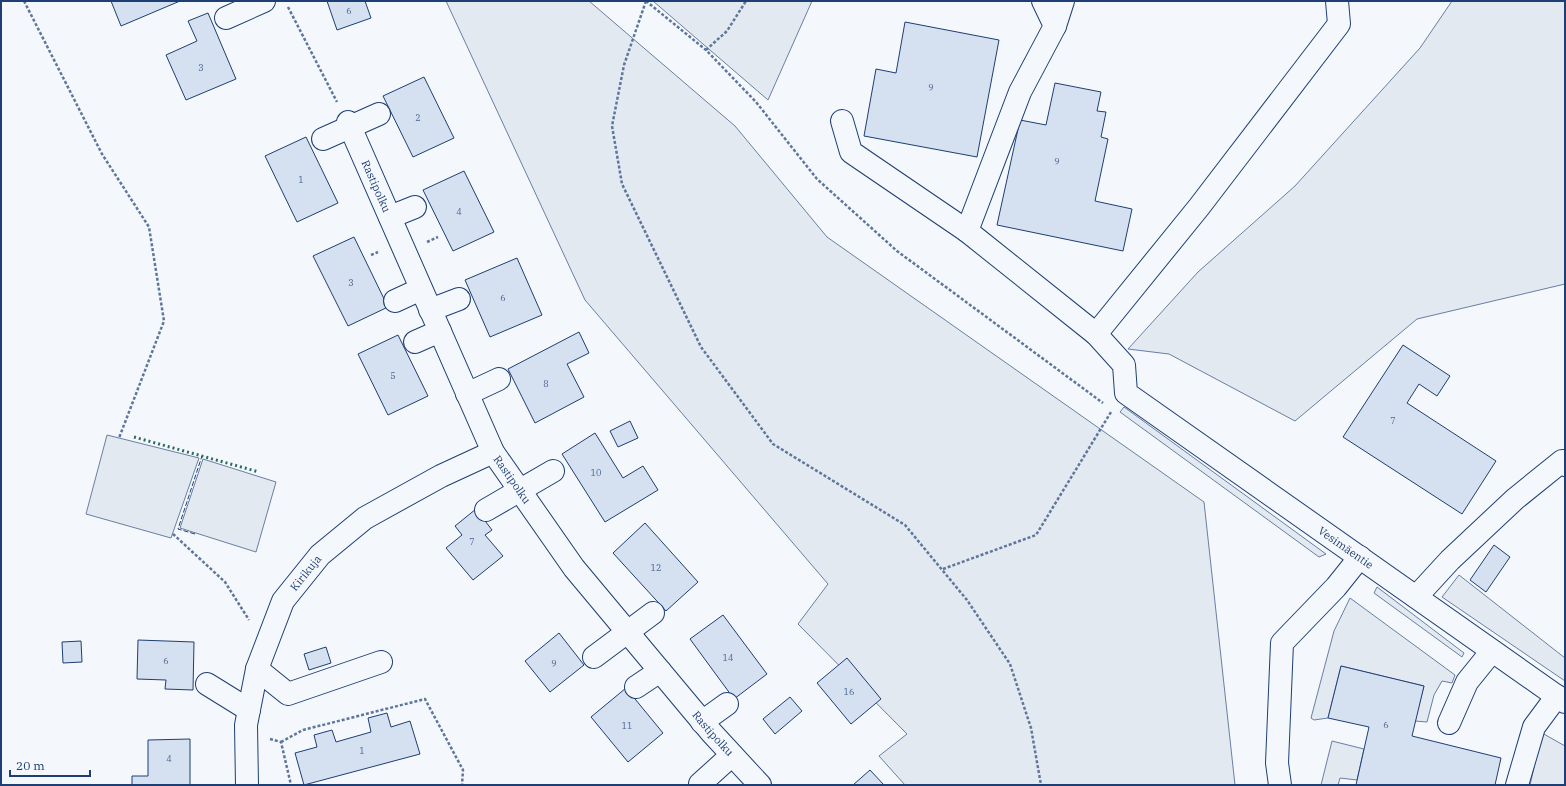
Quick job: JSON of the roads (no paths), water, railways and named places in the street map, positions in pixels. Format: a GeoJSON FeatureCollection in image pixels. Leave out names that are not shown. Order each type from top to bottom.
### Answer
{"type":"FeatureCollection","features":[{"type":"Feature","properties":{"kind":"street"},"geometry":{"type":"LineString","coordinates":[[226,18],[264,1]]}},
{"type":"Feature","properties":{"kind":"street"},"geometry":{"type":"LineString","coordinates":[[1043,1],[1055,26]]}},
{"type":"Feature","properties":{"kind":"street"},"geometry":{"type":"LineString","coordinates":[[967,231],[1020,92],[1055,26],[1063,1]]}},
{"type":"Feature","properties":{"kind":"street"},"geometry":{"type":"LineString","coordinates":[[842,121],[851,152],[967,231],[1096,334],[1199,207],[1339,24],[1337,1]]}},
{"type":"Feature","properties":{"kind":"street"},"geometry":{"type":"LineString","coordinates":[[323,139],[349,125],[379,114]]}},
{"type":"Feature","properties":{"kind":"street","name":"Rastipolku"},"geometry":{"type":"LineString","coordinates":[[349,125],[493,452],[574,568],[702,722],[760,785]]}},
{"type":"Feature","properties":{"kind":"street"},"geometry":{"type":"LineString","coordinates":[[390,217],[415,207]]}},
{"type":"Feature","properties":{"kind":"street"},"geometry":{"type":"LineString","coordinates":[[395,301],[422,290]]}},
{"type":"Feature","properties":{"kind":"street"},"geometry":{"type":"LineString","coordinates":[[430,310],[459,299]]}},
{"type":"Feature","properties":{"kind":"street"},"geometry":{"type":"LineString","coordinates":[[415,342],[440,331]]}},
{"type":"Feature","properties":{"kind":"street","name":"Vesimäentie"},"geometry":{"type":"LineString","coordinates":[[1096,334],[1124,365],[1126,393],[1561,699]]}},
{"type":"Feature","properties":{"kind":"street"},"geometry":{"type":"LineString","coordinates":[[467,394],[499,379]]}},
{"type":"Feature","properties":{"kind":"street","name":"Kirikuja"},"geometry":{"type":"LineString","coordinates":[[247,785],[246,725],[258,669],[283,601],[320,555],[365,518],[441,476],[493,452]]}},
{"type":"Feature","properties":{"kind":"street"},"geometry":{"type":"LineString","coordinates":[[1416,597],[1450,560],[1515,499],[1562,461],[1565,465]]}},
{"type":"Feature","properties":{"kind":"street"},"geometry":{"type":"LineString","coordinates":[[486,510],[553,471]]}},
{"type":"Feature","properties":{"kind":"street"},"geometry":{"type":"LineString","coordinates":[[1280,785],[1277,763],[1282,643],[1336,587],[1360,558]]}},
{"type":"Feature","properties":{"kind":"street"},"geometry":{"type":"LineString","coordinates":[[594,657],[653,613]]}},
{"type":"Feature","properties":{"kind":"street"},"geometry":{"type":"LineString","coordinates":[[1449,723],[1468,682],[1492,651]]}},
{"type":"Feature","properties":{"kind":"street"},"geometry":{"type":"LineString","coordinates":[[258,669],[288,694],[381,662]]}},
{"type":"Feature","properties":{"kind":"street"},"geometry":{"type":"LineString","coordinates":[[636,687],[660,671]]}},
{"type":"Feature","properties":{"kind":"street"},"geometry":{"type":"LineString","coordinates":[[207,684],[249,710]]}},
{"type":"Feature","properties":{"kind":"street"},"geometry":{"type":"LineString","coordinates":[[1517,785],[1534,727],[1561,699]]}},
{"type":"Feature","properties":{"kind":"street"},"geometry":{"type":"LineString","coordinates":[[702,722],[728,704]]}},
{"type":"Feature","properties":{"kind":"street"},"geometry":{"type":"LineString","coordinates":[[700,784],[732,755]]}}]}
